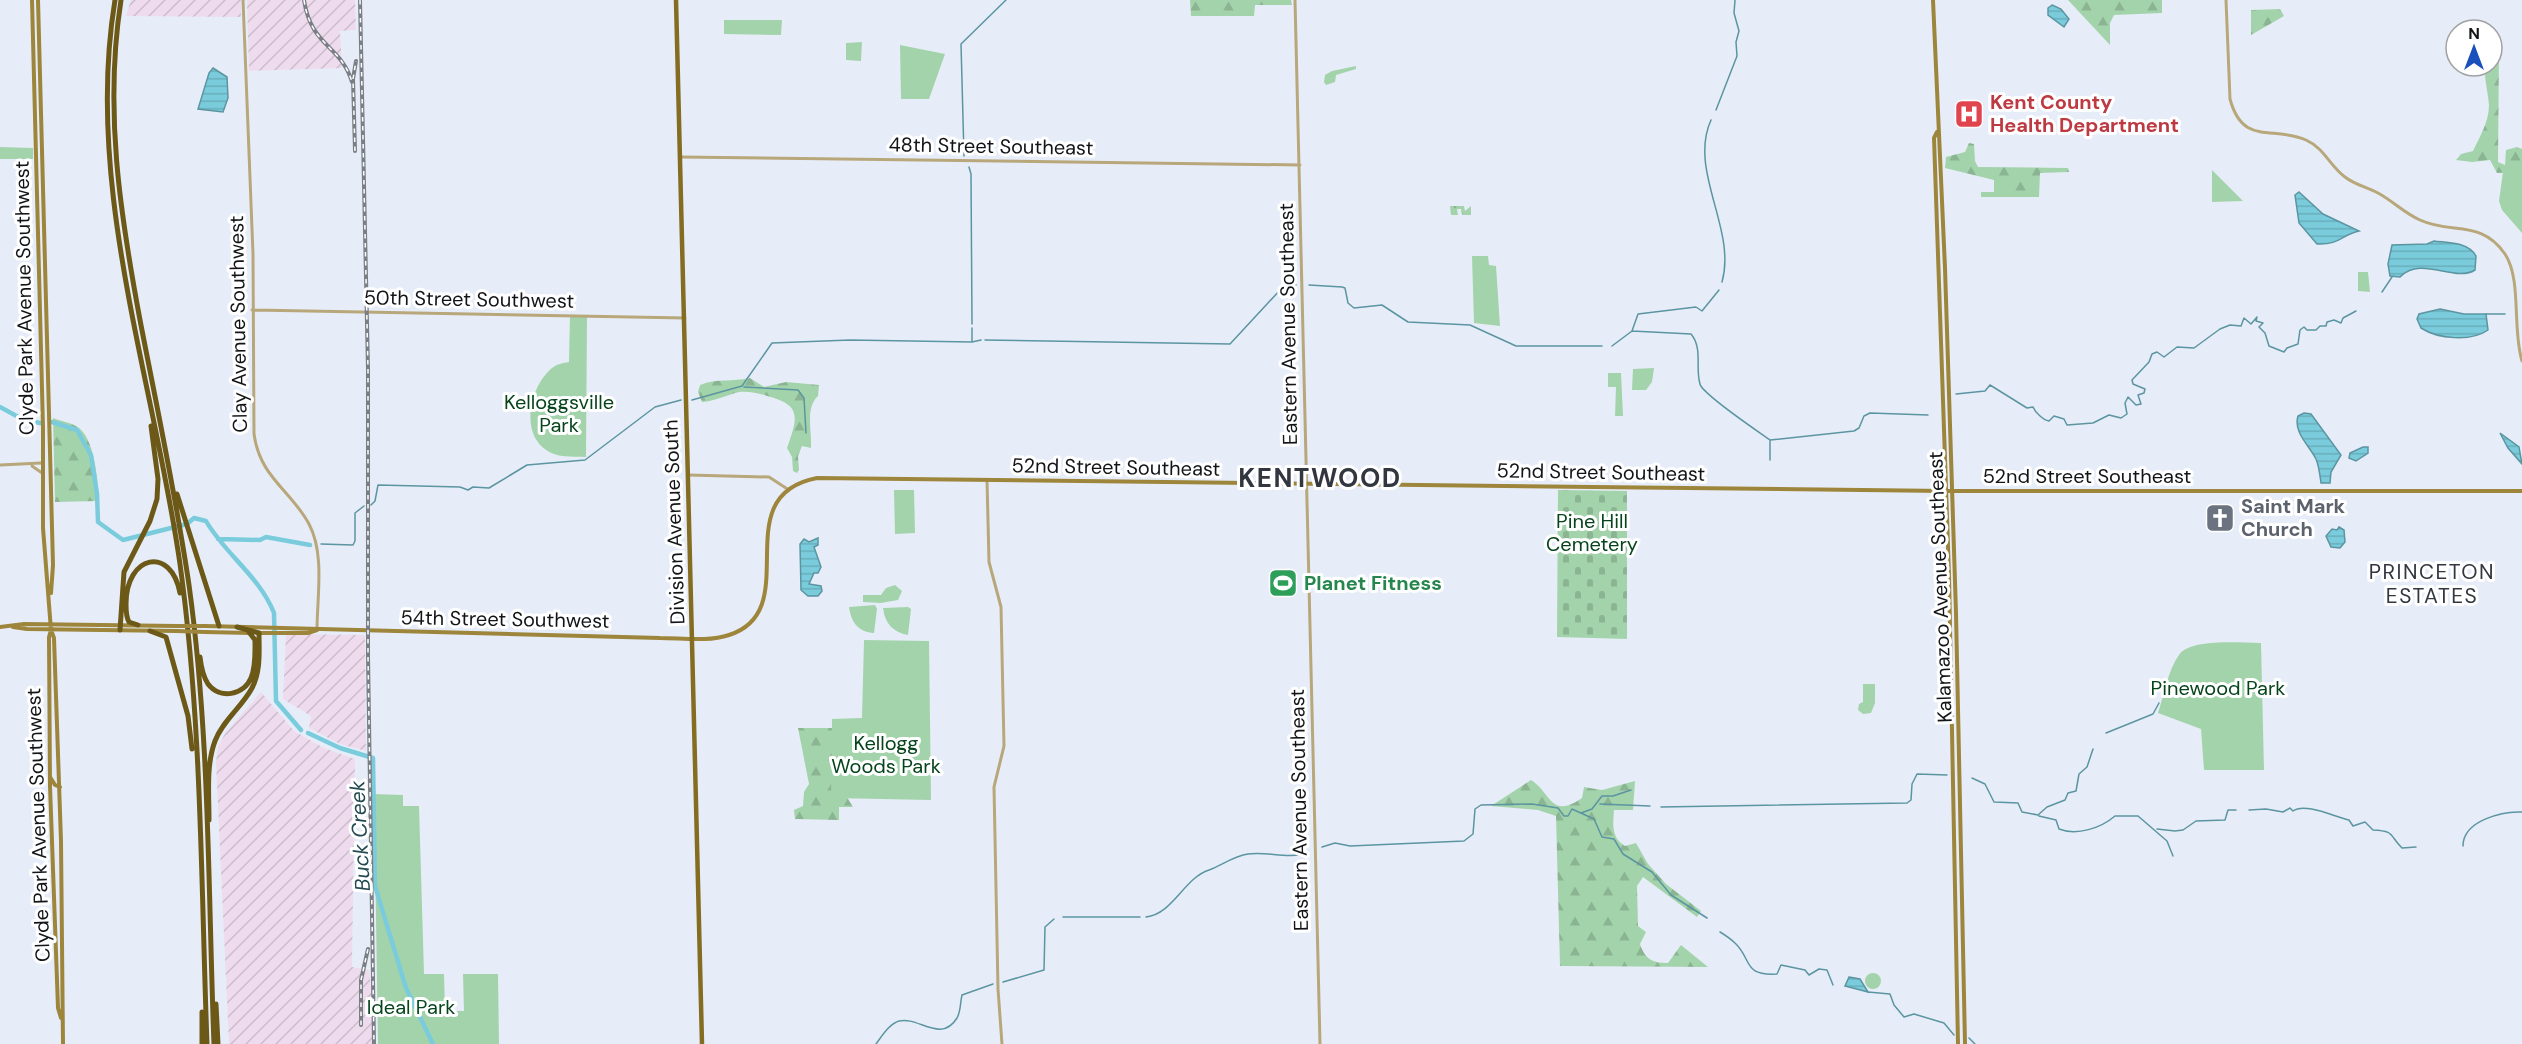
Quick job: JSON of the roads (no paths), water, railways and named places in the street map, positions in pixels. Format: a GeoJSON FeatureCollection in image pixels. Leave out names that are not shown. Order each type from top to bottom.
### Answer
{"type":"FeatureCollection","features":[{"type":"Feature","properties":{"kind":"highway"},"geometry":{"type":"LineString","coordinates":[[121,0],[113,85],[115,166],[121,215],[179,526],[194,629],[202,722],[213,1044]]}},
{"type":"Feature","properties":{"kind":"highway"},"geometry":{"type":"LineString","coordinates":[[115,1],[107,82],[110,170],[146,379],[179,526],[190,643],[198,796],[205,1044]]}},
{"type":"Feature","properties":{"kind":"highway"},"geometry":{"type":"LineString","coordinates":[[120,628],[123,580],[154,510],[158,484],[146,379]]}},
{"type":"Feature","properties":{"kind":"highway"},"geometry":{"type":"LineString","coordinates":[[179,526],[219,626]]}},
{"type":"Feature","properties":{"kind":"highway"},"geometry":{"type":"LineString","coordinates":[[138,625],[130,623],[127,619],[129,579],[141,565],[161,564],[170,569],[176,579],[190,643]]}},
{"type":"Feature","properties":{"kind":"highway"},"geometry":{"type":"LineString","coordinates":[[207,872],[211,754],[223,724],[254,683],[258,666],[259,633],[237,627]]}},
{"type":"Feature","properties":{"kind":"highway"},"geometry":{"type":"LineString","coordinates":[[194,629],[207,683],[227,694],[246,687],[253,673],[255,640],[249,633]]}},
{"type":"Feature","properties":{"kind":"highway"},"geometry":{"type":"LineString","coordinates":[[150,631],[165,635],[174,664],[190,724],[198,796]]}},
{"type":"Feature","properties":{"kind":"highway"},"geometry":{"type":"LineString","coordinates":[[210,941],[218,1044]]}},
{"type":"Feature","properties":{"kind":"main road","name":"Clyde Park Avenue Southwest"},"geometry":{"type":"LineString","coordinates":[[35,0],[38,10],[42,180],[41,254]]}},
{"type":"Feature","properties":{"kind":"main road","name":"Clyde Park Avenue Southwest"},"geometry":{"type":"LineString","coordinates":[[35,0],[36,180],[43,326],[44,428],[41,463],[43,521],[50,596],[51,832],[58,1008],[62,1019]]}},
{"type":"Feature","properties":{"kind":"main road","name":"Division Avenue South"},"geometry":{"type":"LineString","coordinates":[[676,0],[702,1044]]}},
{"type":"Feature","properties":{"kind":"main road","name":"Kalamazoo Avenue Southeast"},"geometry":{"type":"LineString","coordinates":[[1933,0],[1937,131],[1940,137],[1944,228],[1958,679],[1965,1044]]}},
{"type":"Feature","properties":{"kind":"main road","name":"Kalamazoo Avenue Southeast"},"geometry":{"type":"LineString","coordinates":[[1937,131],[1934,138],[1950,610],[1958,1044]]}},
{"type":"Feature","properties":{"kind":"main road"},"geometry":{"type":"LineString","coordinates":[[36,180],[42,180]]}},
{"type":"Feature","properties":{"kind":"main road"},"geometry":{"type":"LineString","coordinates":[[1936,203],[1941,207],[1944,228]]}},
{"type":"Feature","properties":{"kind":"main road"},"geometry":{"type":"LineString","coordinates":[[1938,240],[1941,264],[1945,268]]}},
{"type":"Feature","properties":{"kind":"main road","name":"Clyde Park Avenue Southwest"},"geometry":{"type":"LineString","coordinates":[[43,326],[51,474],[53,582],[50,596]]}},
{"type":"Feature","properties":{"kind":"main road"},"geometry":{"type":"LineString","coordinates":[[1941,331],[1947,335]]}},
{"type":"Feature","properties":{"kind":"main road"},"geometry":{"type":"LineString","coordinates":[[1942,388],[1946,399],[1949,400]]}},
{"type":"Feature","properties":{"kind":"main road"},"geometry":{"type":"LineString","coordinates":[[1943,408],[1947,408],[1950,419]]}},
{"type":"Feature","properties":{"kind":"main road"},"geometry":{"type":"LineString","coordinates":[[41,463],[48,467],[51,474]]}},
{"type":"Feature","properties":{"kind":"main road","name":"52nd Street Southeast"},"geometry":{"type":"LineString","coordinates":[[789,490],[817,478],[1946,491],[2522,491]]}},
{"type":"Feature","properties":{"kind":"main road","name":"54th Street Southwest"},"geometry":{"type":"LineString","coordinates":[[120,628],[138,625],[259,633],[307,627],[317,630],[718,638],[733,634],[756,615],[766,595],[768,522],[774,507],[789,490]]}},
{"type":"Feature","properties":{"kind":"main road"},"geometry":{"type":"LineString","coordinates":[[1946,507],[1950,561],[1954,565]]}},
{"type":"Feature","properties":{"kind":"main road"},"geometry":{"type":"LineString","coordinates":[[43,521],[47,525],[52,525]]}},
{"type":"Feature","properties":{"kind":"main road"},"geometry":{"type":"LineString","coordinates":[[1949,575],[1951,592],[1955,596]]}},
{"type":"Feature","properties":{"kind":"main road"},"geometry":{"type":"LineString","coordinates":[[1950,610],[1954,612],[1956,632]]}},
{"type":"Feature","properties":{"kind":"main road","name":"54th Street Southwest"},"geometry":{"type":"LineString","coordinates":[[205,629],[219,626],[270,626],[279,629]]}},
{"type":"Feature","properties":{"kind":"main road","name":"54th Street Southwest"},"geometry":{"type":"LineString","coordinates":[[0,627],[120,628],[150,631],[177,628]]}},
{"type":"Feature","properties":{"kind":"main road","name":"Clyde Park Avenue Southwest"},"geometry":{"type":"LineString","coordinates":[[51,627],[54,638],[60,786],[63,1044]]}},
{"type":"Feature","properties":{"kind":"main road"},"geometry":{"type":"LineString","coordinates":[[1951,654],[1954,675],[1958,679]]}},
{"type":"Feature","properties":{"kind":"main road"},"geometry":{"type":"LineString","coordinates":[[1952,688],[1956,693],[1958,725]]}},
{"type":"Feature","properties":{"kind":"main road"},"geometry":{"type":"LineString","coordinates":[[1953,752],[1955,778],[1959,780]]}},
{"type":"Feature","properties":{"kind":"main road"},"geometry":{"type":"LineString","coordinates":[[50,755],[56,754],[59,763]]}},
{"type":"Feature","properties":{"kind":"main road"},"geometry":{"type":"LineString","coordinates":[[50,776],[54,784],[60,786]]}},
{"type":"Feature","properties":{"kind":"main road"},"geometry":{"type":"LineString","coordinates":[[51,832],[55,838],[61,836]]}},
{"type":"Feature","properties":{"kind":"main road"},"geometry":{"type":"LineString","coordinates":[[54,877],[60,884]]}},
{"type":"Feature","properties":{"kind":"main road"},"geometry":{"type":"LineString","coordinates":[[1957,999],[1961,1000],[1964,1021]]}},
{"type":"Feature","properties":{"kind":"street","name":"Clay Avenue Southwest"},"geometry":{"type":"LineString","coordinates":[[243,0],[252,201],[255,441],[266,472],[302,514],[315,539],[317,630]]}},
{"type":"Feature","properties":{"kind":"street","name":"Eastern Avenue Southeast"},"geometry":{"type":"LineString","coordinates":[[1296,0],[1320,1044]]}},
{"type":"Feature","properties":{"kind":"street"},"geometry":{"type":"LineString","coordinates":[[2226,0],[2230,99],[2233,110],[2241,122],[2261,134],[2293,136],[2311,143],[2346,178],[2377,192],[2422,221],[2478,231],[2493,241],[2507,256],[2514,276],[2517,339],[2522,361]]}},
{"type":"Feature","properties":{"kind":"street","name":"48th Street Southeast"},"geometry":{"type":"LineString","coordinates":[[681,157],[1300,165]]}},
{"type":"Feature","properties":{"kind":"street","name":"50th Street Southwest"},"geometry":{"type":"LineString","coordinates":[[252,310],[685,318]]}},
{"type":"Feature","properties":{"kind":"street"},"geometry":{"type":"LineString","coordinates":[[0,465],[41,463]]}},
{"type":"Feature","properties":{"kind":"street"},"geometry":{"type":"LineString","coordinates":[[30,465],[42,473]]}},
{"type":"Feature","properties":{"kind":"street"},"geometry":{"type":"LineString","coordinates":[[688,475],[769,477],[789,490]]}},
{"type":"Feature","properties":{"kind":"street"},"geometry":{"type":"LineString","coordinates":[[987,480],[989,562],[1001,607],[1004,746],[994,795],[998,989],[1002,1044]]}},
{"type":"Feature","properties":{"kind":"water"},"geometry":{"type":"Polygon","coordinates":[[[2052,5],[2061,9],[2069,19],[2064,27],[2048,15],[2048,8],[2052,5]]]}},
{"type":"Feature","properties":{"kind":"water"},"geometry":{"type":"Polygon","coordinates":[[[213,68],[227,77],[228,98],[223,112],[198,109],[209,73],[213,68]]]}},
{"type":"Feature","properties":{"kind":"water"},"geometry":{"type":"Polygon","coordinates":[[[2299,192],[2323,214],[2359,231],[2331,243],[2317,244],[2299,223],[2295,195],[2299,192]]]}},
{"type":"Feature","properties":{"kind":"water"},"geometry":{"type":"Polygon","coordinates":[[[2434,241],[2458,244],[2473,251],[2476,256],[2475,270],[2458,273],[2418,268],[2400,277],[2390,276],[2388,264],[2392,245],[2427,244],[2434,241]]]}},
{"type":"Feature","properties":{"kind":"water"},"geometry":{"type":"Polygon","coordinates":[[[2440,309],[2464,314],[2486,314],[2488,330],[2473,336],[2454,338],[2436,335],[2421,328],[2417,319],[2419,314],[2440,309]]]}},
{"type":"Feature","properties":{"kind":"water"},"geometry":{"type":"Polygon","coordinates":[[[2304,413],[2311,414],[2341,455],[2331,472],[2330,483],[2321,483],[2316,459],[2298,428],[2298,416],[2304,413]]]}},
{"type":"Feature","properties":{"kind":"water"},"geometry":{"type":"Polygon","coordinates":[[[2500,433],[2519,447],[2522,464],[2508,448],[2500,433]]]}},
{"type":"Feature","properties":{"kind":"water"},"geometry":{"type":"Polygon","coordinates":[[[2368,447],[2368,453],[2356,461],[2349,458],[2350,453],[2368,447]]]}},
{"type":"Feature","properties":{"kind":"water"},"geometry":{"type":"Polygon","coordinates":[[[2339,527],[2344,530],[2345,542],[2340,548],[2331,547],[2326,536],[2332,529],[2337,530],[2339,527]]]}},
{"type":"Feature","properties":{"kind":"water"},"geometry":{"type":"Polygon","coordinates":[[[818,538],[818,545],[814,547],[821,567],[818,573],[814,573],[809,584],[821,586],[822,591],[818,596],[808,596],[801,590],[800,544],[804,539],[809,542],[818,538]]]}},
{"type":"Feature","properties":{"kind":"water"},"geometry":{"type":"Polygon","coordinates":[[[1849,977],[1860,979],[1868,992],[1845,986],[1849,977]]]}},
{"type":"Feature","properties":{"kind":"waterway"},"geometry":{"type":"LineString","coordinates":[[964,156],[961,44],[1006,0]]}},
{"type":"Feature","properties":{"kind":"waterway"},"geometry":{"type":"LineString","coordinates":[[1716,110],[1737,56],[1736,42],[1739,31],[1734,13],[1735,0]]}},
{"type":"Feature","properties":{"kind":"waterway"},"geometry":{"type":"LineString","coordinates":[[1711,120],[1705,139],[1705,159],[1723,242],[1725,262],[1722,282]]}},
{"type":"Feature","properties":{"kind":"waterway"},"geometry":{"type":"LineString","coordinates":[[969,167],[971,174],[972,324]]}},
{"type":"Feature","properties":{"kind":"waterway"},"geometry":{"type":"LineString","coordinates":[[2382,292],[2392,277]]}},
{"type":"Feature","properties":{"kind":"waterway"},"geometry":{"type":"LineString","coordinates":[[985,340],[1230,344],[1281,289],[1296,285]]}},
{"type":"Feature","properties":{"kind":"waterway"},"geometry":{"type":"LineString","coordinates":[[1309,285],[1345,288],[1348,303],[1354,308],[1382,305],[1408,322],[1470,325],[1516,346],[1602,346]]}},
{"type":"Feature","properties":{"kind":"waterway"},"geometry":{"type":"LineString","coordinates":[[1612,346],[1632,331],[1638,314],[1696,307],[1702,311],[1719,290]]}},
{"type":"Feature","properties":{"kind":"waterway"},"geometry":{"type":"LineString","coordinates":[[1956,394],[1985,391],[1990,385],[2027,408],[2033,407],[2044,419],[2049,421],[2054,416],[2064,419],[2067,425],[2093,423],[2109,415],[2121,418],[2127,414],[2125,403],[2128,397],[2136,405],[2141,404],[2138,395],[2144,393],[2145,389],[2133,384],[2132,380],[2149,362],[2152,354],[2157,352],[2164,357],[2177,347],[2194,348],[2220,329],[2230,325],[2241,326],[2244,318],[2251,324],[2257,317],[2256,321],[2263,323],[2259,327],[2265,333],[2269,346],[2284,352],[2287,348],[2298,344],[2300,330],[2304,327],[2307,330],[2316,330],[2334,320],[2341,323],[2343,318],[2356,311]]}},
{"type":"Feature","properties":{"kind":"waterway"},"geometry":{"type":"LineString","coordinates":[[2486,314],[2505,314]]}},
{"type":"Feature","properties":{"kind":"waterway"},"geometry":{"type":"LineString","coordinates":[[972,328],[972,342]]}},
{"type":"Feature","properties":{"kind":"waterway"},"geometry":{"type":"LineString","coordinates":[[1632,331],[1691,334],[1697,345],[1699,378],[1703,389],[1770,440],[1854,431],[1859,428],[1864,416],[1870,413],[1928,415]]}},
{"type":"Feature","properties":{"kind":"waterway"},"geometry":{"type":"LineString","coordinates":[[692,400],[742,386],[772,343],[850,340],[972,342],[981,340]]}},
{"type":"Feature","properties":{"kind":"waterway"},"geometry":{"type":"LineString","coordinates":[[744,387],[798,390],[804,398],[806,433]]}},
{"type":"Feature","properties":{"kind":"waterway"},"geometry":{"type":"LineString","coordinates":[[371,505],[375,501],[378,485],[460,487],[468,490],[473,487],[489,488],[527,465],[585,460],[655,407],[681,400]]}},
{"type":"Feature","properties":{"kind":"waterway","name":"Buck Creek"},"geometry":{"type":"LineString","coordinates":[[0,407],[22,419],[40,423]]}},
{"type":"Feature","properties":{"kind":"waterway","name":"Buck Creek"},"geometry":{"type":"LineString","coordinates":[[52,422],[77,430],[91,455],[97,494],[98,522],[123,540],[187,524],[194,518],[206,521],[260,588],[274,613],[276,701],[301,730]]}},
{"type":"Feature","properties":{"kind":"waterway"},"geometry":{"type":"LineString","coordinates":[[1770,440],[1770,460]]}},
{"type":"Feature","properties":{"kind":"waterway"},"geometry":{"type":"LineString","coordinates":[[321,544],[353,545],[355,513],[364,506]]}},
{"type":"Feature","properties":{"kind":"waterway"},"geometry":{"type":"LineString","coordinates":[[218,539],[260,540],[266,537],[310,545]]}},
{"type":"Feature","properties":{"kind":"waterway"},"geometry":{"type":"LineString","coordinates":[[2106,733],[2153,714],[2159,703]]}},
{"type":"Feature","properties":{"kind":"waterway","name":"Buck Creek"},"geometry":{"type":"LineString","coordinates":[[308,733],[340,748],[373,758],[375,886],[406,988],[433,1044]]}},
{"type":"Feature","properties":{"kind":"waterway"},"geometry":{"type":"LineString","coordinates":[[1972,778],[1985,784],[1994,802],[2018,803],[2022,812],[2038,815],[2047,807],[2065,800],[2068,793],[2076,791],[2079,774],[2087,767],[2093,749]]}},
{"type":"Feature","properties":{"kind":"waterway"},"geometry":{"type":"LineString","coordinates":[[1661,807],[1907,803],[1911,800],[1912,784],[1917,774],[1947,775]]}},
{"type":"Feature","properties":{"kind":"waterway"},"geometry":{"type":"LineString","coordinates":[[1581,813],[1592,809],[1602,796],[1613,796],[1631,790]]}},
{"type":"Feature","properties":{"kind":"waterway"},"geometry":{"type":"LineString","coordinates":[[1322,847],[1335,843],[1350,846],[1464,841],[1473,834],[1475,809],[1481,805],[1532,804],[1558,808],[1564,816],[1568,816],[1572,809],[1594,819],[1602,837],[1614,839],[1623,854],[1652,872],[1671,895],[1707,918]]}},
{"type":"Feature","properties":{"kind":"waterway"},"geometry":{"type":"LineString","coordinates":[[1600,804],[1650,806]]}},
{"type":"Feature","properties":{"kind":"waterway"},"geometry":{"type":"LineString","coordinates":[[2249,810],[2266,809],[2283,812],[2290,808],[2293,811],[2312,809],[2349,820],[2353,826],[2365,822],[2373,830],[2391,834],[2402,848],[2416,847]]}},
{"type":"Feature","properties":{"kind":"waterway"},"geometry":{"type":"LineString","coordinates":[[2157,829],[2183,830],[2196,821],[2225,820],[2228,810],[2236,810]]}},
{"type":"Feature","properties":{"kind":"waterway"},"geometry":{"type":"LineString","coordinates":[[2463,846],[2465,837],[2477,824],[2495,815],[2522,812]]}},
{"type":"Feature","properties":{"kind":"waterway"},"geometry":{"type":"LineString","coordinates":[[2039,816],[2056,820],[2059,829],[2073,832],[2096,827],[2115,816],[2138,816],[2167,841],[2173,856]]}},
{"type":"Feature","properties":{"kind":"waterway"},"geometry":{"type":"LineString","coordinates":[[1146,917],[1164,910],[1200,874],[1238,857],[1256,853],[1294,855],[1308,852]]}},
{"type":"Feature","properties":{"kind":"waterway"},"geometry":{"type":"LineString","coordinates":[[1063,917],[1140,917]]}},
{"type":"Feature","properties":{"kind":"waterway"},"geometry":{"type":"LineString","coordinates":[[1003,982],[1044,970],[1045,927],[1054,919]]}},
{"type":"Feature","properties":{"kind":"waterway"},"geometry":{"type":"LineString","coordinates":[[1720,932],[1736,944],[1753,970],[1766,974],[1777,974],[1781,965],[1805,970],[1809,975],[1819,969],[1827,970],[1833,985]]}},
{"type":"Feature","properties":{"kind":"waterway"},"geometry":{"type":"LineString","coordinates":[[876,1044],[889,1027],[899,1021],[944,1029],[957,1018],[962,995],[993,984]]}},
{"type":"Feature","properties":{"kind":"waterway"},"geometry":{"type":"LineString","coordinates":[[1868,992],[1890,994],[1894,1005],[1904,1017],[1914,1014],[1944,1023],[1954,1035]]}},
{"type":"Feature","properties":{"kind":"waterway"},"geometry":{"type":"LineString","coordinates":[[1969,1038],[1975,1044]]}},
{"type":"Feature","properties":{"kind":"railway"},"geometry":{"type":"LineString","coordinates":[[304,0],[313,27],[319,37],[341,60],[352,82]]}},
{"type":"Feature","properties":{"kind":"railway"},"geometry":{"type":"LineString","coordinates":[[360,0],[368,369],[368,656],[374,1044]]}},
{"type":"Feature","properties":{"kind":"railway"},"geometry":{"type":"LineString","coordinates":[[355,151],[353,79],[356,61]]}},
{"type":"Feature","properties":{"kind":"railway"},"geometry":{"type":"LineString","coordinates":[[361,1025],[361,980],[368,949]]}},
{"type":"Feature","properties":{"kind":"place","name":"Kent County Health Department"},"geometry":{"type":"Point","coordinates":[1969,114]}},
{"type":"Feature","properties":{"kind":"place","name":"Saint Mark Church"},"geometry":{"type":"Point","coordinates":[2220,518]}},
{"type":"Feature","properties":{"kind":"place","name":"Planet Fitness"},"geometry":{"type":"Point","coordinates":[1283,583]}},
{"type":"Feature","properties":{"kind":"district","name":"KENTWOOD"},"geometry":{"type":"Point","coordinates":[1320,478]}},
{"type":"Feature","properties":{"kind":"district","name":"PRINCETON ESTATES"},"geometry":{"type":"Point","coordinates":[2432,584]}},
{"type":"Feature","properties":{"kind":"park label","name":"Kelloggsville Park"},"geometry":{"type":"Point","coordinates":[559,414]}},
{"type":"Feature","properties":{"kind":"park label","name":"Pine Hill Cemetery"},"geometry":{"type":"Point","coordinates":[1592,532]}},
{"type":"Feature","properties":{"kind":"park label","name":"Pinewood Park"},"geometry":{"type":"Point","coordinates":[2218,688]}},
{"type":"Feature","properties":{"kind":"park label","name":"Kellogg Woods Park"},"geometry":{"type":"Point","coordinates":[886,754]}},
{"type":"Feature","properties":{"kind":"park label","name":"Ideal Park"},"geometry":{"type":"Point","coordinates":[411,1007]}}]}
